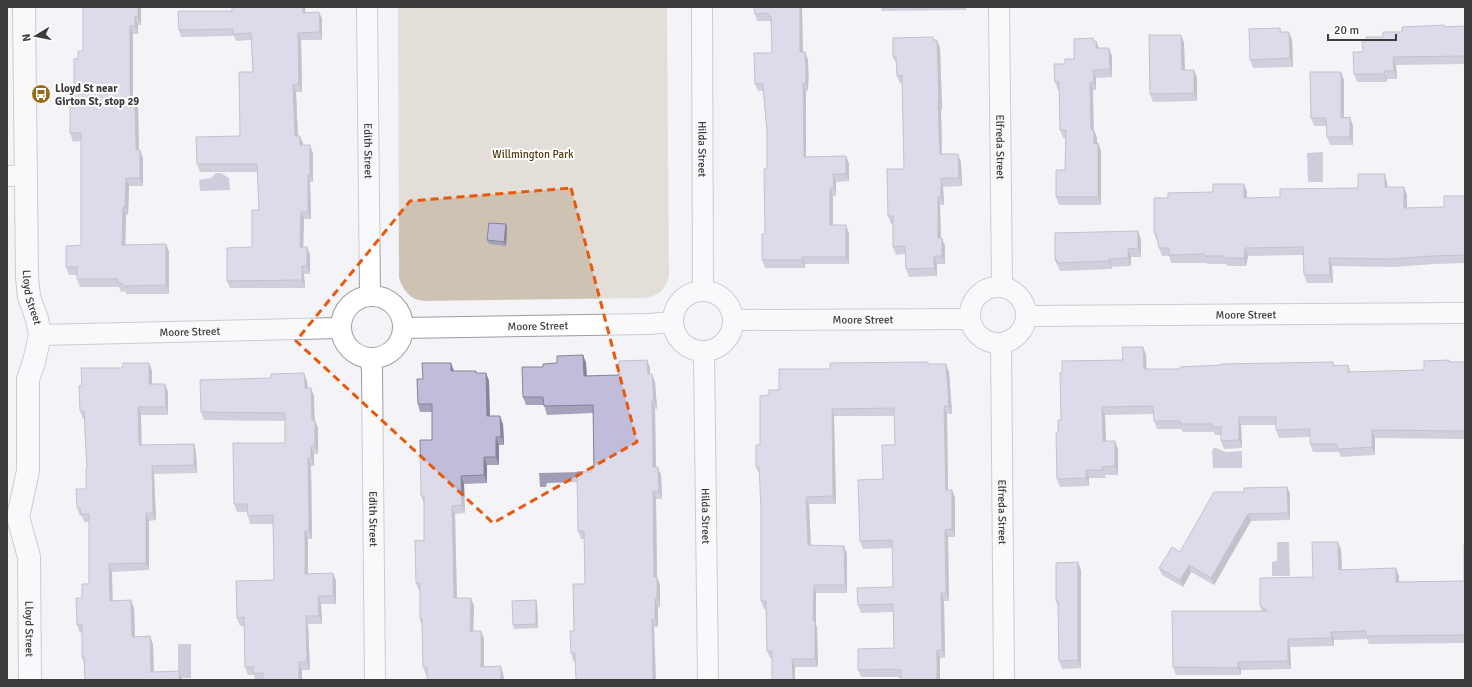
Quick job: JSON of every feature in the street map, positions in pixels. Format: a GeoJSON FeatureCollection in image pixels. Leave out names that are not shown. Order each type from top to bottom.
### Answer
{"type":"FeatureCollection","features":[{"type":"Feature","properties":{"kind":"street","name":"Lloyd Street"},"geometry":{"type":"LineString","coordinates":[[24,7],[17,175],[29,297],[37,319],[40,335],[34,362],[28,379],[28,471],[13,517],[29,557],[30,680]]}},
{"type":"Feature","properties":{"kind":"street","name":"Edith Street"},"geometry":{"type":"LineString","coordinates":[[367,7],[370,295]]}},
{"type":"Feature","properties":{"kind":"street","name":"Hilda Street"},"geometry":{"type":"LineString","coordinates":[[702,7],[703,291]]}},
{"type":"Feature","properties":{"kind":"street","name":"Elfreda Street"},"geometry":{"type":"LineString","coordinates":[[999,7],[1002,286]]}},
{"type":"Feature","properties":{"kind":"street"},"geometry":{"type":"LineString","coordinates":[[1002,286],[1014,291],[1022,300],[1026,308],[1027,316],[1022,332],[1009,342],[992,343],[977,335],[970,319],[970,310],[978,294],[985,289],[1002,286]]}},
{"type":"Feature","properties":{"kind":"street"},"geometry":{"type":"LineString","coordinates":[[703,291],[720,297],[731,311],[733,320],[732,329],[728,338],[713,349],[704,351],[695,350],[686,346],[679,340],[673,322],[675,312],[679,304],[686,297],[703,291]]}},
{"type":"Feature","properties":{"kind":"street"},"geometry":{"type":"LineString","coordinates":[[370,295],[390,301],[397,308],[402,318],[403,328],[401,338],[389,353],[380,357],[370,358],[353,352],[347,346],[342,337],[340,328],[342,316],[348,306],[358,298],[370,295]]}},
{"type":"Feature","properties":{"kind":"street","name":"Moore Street"},"geometry":{"type":"LineString","coordinates":[[1027,316],[1465,313]]}},
{"type":"Feature","properties":{"kind":"street","name":"Moore Street"},"geometry":{"type":"LineString","coordinates":[[733,320],[970,319]]}},
{"type":"Feature","properties":{"kind":"street","name":"Moore Street"},"geometry":{"type":"LineString","coordinates":[[403,328],[649,324],[673,322]]}},
{"type":"Feature","properties":{"kind":"street","name":"Moore Street"},"geometry":{"type":"LineString","coordinates":[[40,335],[340,328]]}},
{"type":"Feature","properties":{"kind":"street","name":"Elfreda Street"},"geometry":{"type":"LineString","coordinates":[[1001,343],[1004,680]]}},
{"type":"Feature","properties":{"kind":"street","name":"Hilda Street"},"geometry":{"type":"LineString","coordinates":[[704,351],[708,680]]}},
{"type":"Feature","properties":{"kind":"street","name":"Edith Street"},"geometry":{"type":"LineString","coordinates":[[370,358],[372,370],[375,680]]}},
{"type":"Feature","properties":{"kind":"highlighted area"},"geometry":{"type":"Polygon","coordinates":[[[571,188],[637,442],[493,523],[296,341],[410,201],[571,188]]]}},
{"type":"Feature","properties":{"kind":"green space","name":"Willmington Park"},"geometry":{"type":"Polygon","coordinates":[[[398,7],[667,7],[669,276],[661,292],[644,298],[424,301],[414,298],[408,294],[399,278],[398,7]]]}},
{"type":"Feature","properties":{"kind":"shaded area"},"geometry":{"type":"Polygon","coordinates":[[[1323,152],[1323,182],[1308,182],[1307,153],[1323,152]]]}},
{"type":"Feature","properties":{"kind":"shaded area"},"geometry":{"type":"Polygon","coordinates":[[[216,173],[221,173],[229,178],[230,190],[200,191],[199,180],[211,178],[216,173]]]}},
{"type":"Feature","properties":{"kind":"shaded area"},"geometry":{"type":"Polygon","coordinates":[[[1214,448],[1226,452],[1242,451],[1242,468],[1213,468],[1212,450],[1214,448]]]}},
{"type":"Feature","properties":{"kind":"shaded area"},"geometry":{"type":"Polygon","coordinates":[[[580,472],[581,482],[547,483],[546,487],[540,487],[539,473],[580,472]]]}},
{"type":"Feature","properties":{"kind":"shaded area"},"geometry":{"type":"Polygon","coordinates":[[[1277,542],[1289,542],[1290,576],[1272,576],[1272,562],[1277,561],[1277,542]]]}},
{"type":"Feature","properties":{"kind":"shaded area"},"geometry":{"type":"Polygon","coordinates":[[[178,644],[191,644],[191,678],[178,678],[178,644]]]}},
{"type":"Feature","properties":{"kind":"building"},"geometry":{"type":"Polygon","coordinates":[[[83,7],[138,7],[138,17],[135,16],[135,26],[130,26],[130,98],[135,98],[136,150],[140,150],[140,178],[126,178],[125,207],[123,207],[122,245],[166,244],[166,285],[123,286],[122,283],[118,283],[118,279],[77,279],[77,267],[66,267],[66,246],[81,245],[81,133],[70,133],[70,101],[74,101],[74,59],[78,59],[78,51],[83,51],[83,7]]]}},
{"type":"Feature","properties":{"kind":"building"},"geometry":{"type":"Polygon","coordinates":[[[232,7],[303,7],[303,13],[319,12],[320,32],[298,33],[299,84],[293,85],[295,136],[300,136],[300,145],[310,145],[308,212],[301,212],[300,247],[307,247],[307,266],[302,266],[302,280],[227,281],[227,248],[252,247],[252,210],[259,210],[257,164],[197,164],[196,137],[240,136],[239,72],[253,72],[251,33],[233,34],[233,29],[179,30],[178,11],[232,11],[232,7]]]}},
{"type":"Feature","properties":{"kind":"building"},"geometry":{"type":"Polygon","coordinates":[[[754,7],[800,7],[800,52],[805,52],[806,69],[806,83],[803,83],[804,157],[846,156],[846,174],[833,174],[834,188],[830,188],[830,225],[846,225],[846,257],[802,257],[802,260],[762,260],[762,234],[765,234],[764,169],[767,168],[767,133],[763,84],[755,84],[754,53],[772,53],[771,16],[768,16],[768,13],[755,14],[754,7]]]}},
{"type":"Feature","properties":{"kind":"building"},"geometry":{"type":"Polygon","coordinates":[[[1444,25],[1444,27],[1465,26],[1465,56],[1393,57],[1394,71],[1384,71],[1384,74],[1354,74],[1353,52],[1363,52],[1362,42],[1366,42],[1366,37],[1383,37],[1383,32],[1402,32],[1402,27],[1444,25]]]}},
{"type":"Feature","properties":{"kind":"building"},"geometry":{"type":"Polygon","coordinates":[[[1280,28],[1280,32],[1289,32],[1290,58],[1250,60],[1249,29],[1280,28]]]}},
{"type":"Feature","properties":{"kind":"building"},"geometry":{"type":"Polygon","coordinates":[[[1149,35],[1181,35],[1182,70],[1194,70],[1194,93],[1150,94],[1149,35]]]}},
{"type":"Feature","properties":{"kind":"building"},"geometry":{"type":"Polygon","coordinates":[[[933,37],[933,40],[937,40],[940,154],[958,154],[959,178],[941,178],[941,197],[938,197],[938,238],[942,238],[942,256],[934,256],[934,268],[906,269],[905,246],[893,247],[893,216],[888,216],[887,169],[904,169],[902,75],[897,76],[896,57],[893,57],[893,38],[933,37]]]}},
{"type":"Feature","properties":{"kind":"building"},"geometry":{"type":"Polygon","coordinates":[[[1093,38],[1093,41],[1096,41],[1096,48],[1109,48],[1110,69],[1093,70],[1094,82],[1090,82],[1091,130],[1094,130],[1094,144],[1098,143],[1098,197],[1056,197],[1056,170],[1065,170],[1066,130],[1060,130],[1059,82],[1055,82],[1054,64],[1065,64],[1065,59],[1074,59],[1074,39],[1093,38]]]}},
{"type":"Feature","properties":{"kind":"building"},"geometry":{"type":"Polygon","coordinates":[[[1310,72],[1341,72],[1341,118],[1350,117],[1350,137],[1327,137],[1326,118],[1311,118],[1310,72]]]}},
{"type":"Feature","properties":{"kind":"building"},"geometry":{"type":"Polygon","coordinates":[[[1358,174],[1385,174],[1385,187],[1404,187],[1404,208],[1444,207],[1444,196],[1465,196],[1465,255],[1391,259],[1329,258],[1330,275],[1304,275],[1303,247],[1245,248],[1244,258],[1224,258],[1224,256],[1205,256],[1204,254],[1169,255],[1169,248],[1159,248],[1156,233],[1154,233],[1154,198],[1168,198],[1168,193],[1213,192],[1213,184],[1244,184],[1244,198],[1280,197],[1280,189],[1358,188],[1358,174]]]}},
{"type":"Feature","properties":{"kind":"building"},"geometry":{"type":"Polygon","coordinates":[[[489,223],[506,224],[504,242],[487,240],[489,223]]]}},
{"type":"Feature","properties":{"kind":"building"},"geometry":{"type":"Polygon","coordinates":[[[1138,231],[1138,248],[1128,249],[1128,258],[1109,259],[1109,261],[1057,263],[1057,260],[1055,260],[1055,233],[1138,231]]]}},
{"type":"Feature","properties":{"kind":"building"},"geometry":{"type":"Polygon","coordinates":[[[1122,347],[1143,347],[1144,369],[1180,369],[1180,367],[1221,364],[1333,362],[1333,366],[1348,365],[1348,372],[1424,370],[1424,361],[1449,360],[1449,362],[1465,362],[1465,431],[1372,430],[1372,447],[1338,449],[1337,444],[1310,444],[1310,429],[1276,430],[1276,417],[1239,417],[1239,440],[1221,441],[1221,427],[1212,427],[1212,424],[1180,424],[1180,421],[1154,421],[1153,406],[1102,407],[1103,441],[1115,441],[1115,466],[1102,467],[1103,470],[1086,470],[1086,478],[1057,479],[1056,433],[1058,432],[1058,420],[1061,420],[1060,373],[1062,373],[1062,361],[1123,360],[1122,347]]]}},
{"type":"Feature","properties":{"kind":"building"},"geometry":{"type":"Polygon","coordinates":[[[583,355],[584,376],[619,375],[619,361],[647,360],[648,374],[652,374],[654,401],[652,401],[653,467],[658,467],[659,491],[653,491],[654,577],[657,577],[657,599],[655,599],[655,619],[652,619],[653,680],[576,680],[575,653],[571,653],[570,631],[574,631],[573,584],[585,584],[584,531],[578,531],[577,472],[591,472],[591,469],[594,469],[593,405],[544,406],[543,397],[523,397],[522,367],[543,367],[543,364],[557,363],[557,356],[583,355]]]}},
{"type":"Feature","properties":{"kind":"building"},"geometry":{"type":"Polygon","coordinates":[[[928,362],[928,364],[946,364],[949,406],[944,406],[946,490],[952,490],[952,529],[945,530],[946,593],[941,593],[942,650],[937,650],[937,680],[901,680],[901,670],[896,669],[858,670],[858,649],[894,648],[893,604],[858,605],[857,588],[893,587],[892,540],[860,541],[858,480],[883,479],[882,445],[895,445],[894,408],[832,409],[833,496],[806,497],[808,545],[844,546],[845,585],[814,585],[813,621],[815,621],[815,659],[792,659],[793,680],[772,680],[772,651],[767,651],[766,601],[761,601],[761,508],[759,467],[756,467],[756,445],[760,445],[760,396],[769,395],[769,390],[779,390],[779,369],[830,369],[830,363],[928,362]]]}},
{"type":"Feature","properties":{"kind":"building"},"geometry":{"type":"Polygon","coordinates":[[[123,363],[149,363],[149,384],[165,384],[166,407],[138,407],[139,445],[194,444],[194,465],[152,466],[153,513],[146,513],[146,563],[109,564],[110,601],[131,600],[132,637],[150,636],[151,672],[179,671],[179,680],[85,680],[84,657],[82,657],[82,624],[77,625],[76,598],[82,598],[82,584],[89,584],[89,514],[81,514],[80,508],[77,508],[76,489],[86,489],[87,469],[84,411],[80,411],[79,386],[82,386],[81,368],[122,368],[123,363]]]}},
{"type":"Feature","properties":{"kind":"building"},"geometry":{"type":"Polygon","coordinates":[[[422,363],[451,363],[451,371],[476,371],[476,373],[486,373],[487,416],[500,416],[501,437],[496,437],[496,457],[484,457],[484,475],[461,476],[462,505],[452,506],[454,598],[471,598],[470,631],[481,631],[481,667],[501,666],[501,680],[427,680],[427,667],[423,667],[422,619],[420,619],[420,583],[416,583],[415,540],[424,541],[424,496],[421,496],[420,440],[432,440],[432,404],[418,404],[417,379],[423,379],[422,363]]]}},
{"type":"Feature","properties":{"kind":"building"},"geometry":{"type":"Polygon","coordinates":[[[304,373],[305,388],[311,388],[312,420],[315,420],[315,446],[311,446],[311,458],[308,458],[309,531],[305,531],[305,574],[333,573],[333,596],[318,596],[319,616],[306,616],[307,662],[299,662],[299,680],[263,680],[263,673],[253,673],[253,667],[245,667],[244,617],[237,618],[236,581],[274,580],[273,515],[248,516],[247,504],[234,504],[233,443],[285,443],[285,413],[201,412],[200,380],[271,378],[271,374],[304,373]]]}},
{"type":"Feature","properties":{"kind":"building"},"geometry":{"type":"Polygon","coordinates":[[[1287,487],[1288,513],[1248,514],[1211,578],[1189,565],[1180,580],[1159,568],[1172,547],[1180,552],[1214,492],[1244,492],[1244,488],[1287,487]]]}},
{"type":"Feature","properties":{"kind":"building"},"geometry":{"type":"Polygon","coordinates":[[[1312,542],[1338,542],[1339,570],[1396,568],[1396,582],[1464,581],[1465,545],[1465,635],[1366,636],[1366,631],[1331,632],[1331,638],[1288,639],[1288,661],[1238,662],[1238,668],[1173,667],[1172,611],[1268,611],[1260,606],[1260,578],[1313,577],[1312,542]]]}},
{"type":"Feature","properties":{"kind":"building"},"geometry":{"type":"Polygon","coordinates":[[[1078,562],[1078,660],[1059,661],[1056,563],[1078,562]]]}},
{"type":"Feature","properties":{"kind":"building"},"geometry":{"type":"Polygon","coordinates":[[[536,600],[536,624],[513,625],[512,601],[536,600]]]}},
{"type":"Feature","properties":{"kind":"place","name":"Lloyd St near Girton St, stop 29"},"geometry":{"type":"Point","coordinates":[41,94]}}]}
